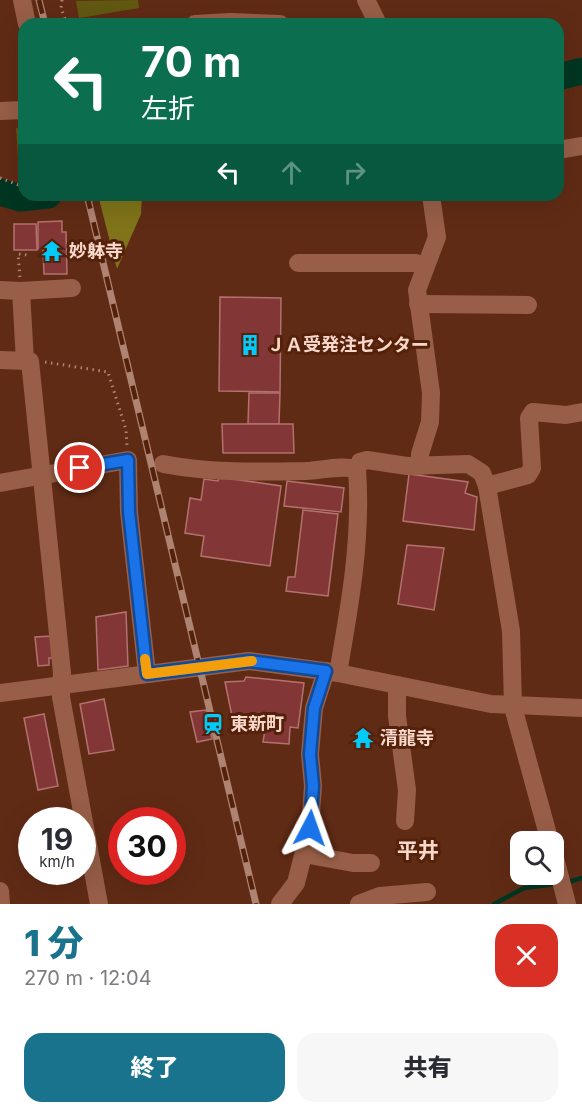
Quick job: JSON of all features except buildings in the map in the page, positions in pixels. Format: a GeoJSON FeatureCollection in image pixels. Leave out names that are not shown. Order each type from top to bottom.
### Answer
{"type":"FeatureCollection","features":[{"type":"Feature","properties":{"kind":"street"},"geometry":{"type":"LineString","coordinates":[[22,0],[26,18]]}},
{"type":"Feature","properties":{"kind":"street"},"geometry":{"type":"LineString","coordinates":[[366,0],[375,18]]}},
{"type":"Feature","properties":{"kind":"street"},"geometry":{"type":"LineString","coordinates":[[0,111],[18,110]]}},
{"type":"Feature","properties":{"kind":"street"},"geometry":{"type":"LineString","coordinates":[[564,149],[582,146]]}},
{"type":"Feature","properties":{"kind":"street"},"geometry":{"type":"LineString","coordinates":[[420,466],[420,454],[430,422],[431,393],[417,290],[437,237],[432,201]]}},
{"type":"Feature","properties":{"kind":"street"},"geometry":{"type":"LineString","coordinates":[[298,263],[416,263],[425,267]]}},
{"type":"Feature","properties":{"kind":"street"},"geometry":{"type":"LineString","coordinates":[[0,290],[72,288]]}},
{"type":"Feature","properties":{"kind":"street"},"geometry":{"type":"LineString","coordinates":[[21,291],[62,685],[99,904]]}},
{"type":"Feature","properties":{"kind":"street"},"geometry":{"type":"LineString","coordinates":[[418,304],[528,305]]}},
{"type":"Feature","properties":{"kind":"street"},"geometry":{"type":"LineString","coordinates":[[0,360],[28,361]]}},
{"type":"Feature","properties":{"kind":"street"},"geometry":{"type":"LineString","coordinates":[[487,486],[528,475],[532,468],[529,418],[533,412],[566,415],[582,412]]}},
{"type":"Feature","properties":{"kind":"street"},"geometry":{"type":"LineString","coordinates":[[0,483],[128,460],[129,512],[147,674]]}},
{"type":"Feature","properties":{"kind":"street"},"geometry":{"type":"LineString","coordinates":[[280,904],[296,883],[310,828],[313,786],[310,754],[314,708],[332,672],[352,592],[360,509],[357,469],[360,462],[367,460],[420,466],[468,464],[482,473],[487,486],[511,631],[513,707],[547,831]]}},
{"type":"Feature","properties":{"kind":"street"},"geometry":{"type":"LineString","coordinates":[[163,464],[196,470],[224,471],[349,467],[357,469]]}},
{"type":"Feature","properties":{"kind":"street"},"geometry":{"type":"LineString","coordinates":[[0,693],[249,661],[332,672],[513,707],[582,708]]}},
{"type":"Feature","properties":{"kind":"street"},"geometry":{"type":"LineString","coordinates":[[397,685],[397,716],[408,790],[405,821]]}},
{"type":"Feature","properties":{"kind":"street"},"geometry":{"type":"LineString","coordinates":[[304,854],[353,863],[371,863]]}},
{"type":"Feature","properties":{"kind":"street"},"geometry":{"type":"LineString","coordinates":[[562,885],[567,904]]}},
{"type":"Feature","properties":{"kind":"street"},"geometry":{"type":"LineString","coordinates":[[0,891],[1,904]]}},
{"type":"Feature","properties":{"kind":"street"},"geometry":{"type":"LineString","coordinates":[[359,904],[380,896],[427,892]]}},
{"type":"Feature","properties":{"kind":"path"},"geometry":{"type":"LineString","coordinates":[[62,0],[61,8],[65,18]]}},
{"type":"Feature","properties":{"kind":"path"},"geometry":{"type":"LineString","coordinates":[[0,178],[18,185]]}},
{"type":"Feature","properties":{"kind":"path"},"geometry":{"type":"LineString","coordinates":[[21,291],[18,254],[28,255]]}},
{"type":"Feature","properties":{"kind":"path"},"geometry":{"type":"LineString","coordinates":[[28,361],[61,363],[108,372],[126,430],[128,460]]}},
{"type":"Feature","properties":{"kind":"shaded area"},"geometry":{"type":"Polygon","coordinates":[[[138,0],[139,8],[79,18],[76,1],[138,0]]]}},
{"type":"Feature","properties":{"kind":"shaded area"},"geometry":{"type":"Polygon","coordinates":[[[16,128],[18,128],[18,157],[16,128]]]}},
{"type":"Feature","properties":{"kind":"shaded area"},"geometry":{"type":"Polygon","coordinates":[[[100,201],[142,201],[141,214],[117,269],[100,201]]]}},
{"type":"Feature","properties":{"kind":"waterway"},"geometry":{"type":"LineString","coordinates":[[564,76],[582,71]]}},
{"type":"Feature","properties":{"kind":"waterway"},"geometry":{"type":"LineString","coordinates":[[0,192],[18,197]]}},
{"type":"Feature","properties":{"kind":"waterway"},"geometry":{"type":"LineString","coordinates":[[565,883],[582,878]]}},
{"type":"Feature","properties":{"kind":"waterway"},"geometry":{"type":"LineString","coordinates":[[494,904],[524,888],[548,885]]}},
{"type":"Feature","properties":{"kind":"railway"},"geometry":{"type":"LineString","coordinates":[[39,0],[44,18]]}},
{"type":"Feature","properties":{"kind":"railway"},"geometry":{"type":"LineString","coordinates":[[88,201],[256,904]]}},
{"type":"Feature","properties":{"kind":"slow traffic"},"geometry":{"type":"LineString","coordinates":[[145,659],[147,674],[252,661]]}},
{"type":"Feature","properties":{"kind":"place","name":"妙躰寺"},"geometry":{"type":"Point","coordinates":[52,251]}},
{"type":"Feature","properties":{"kind":"place","name":"ＪＡ受発注センター"},"geometry":{"type":"Point","coordinates":[250,345]}},
{"type":"Feature","properties":{"kind":"place","name":"東新町"},"geometry":{"type":"Point","coordinates":[213,724]}},
{"type":"Feature","properties":{"kind":"place","name":"清龍寺"},"geometry":{"type":"Point","coordinates":[363,738]}},
{"type":"Feature","properties":{"kind":"district","name":"平井"},"geometry":{"type":"Point","coordinates":[418,851]}},
{"type":"Feature","properties":{"kind":"route"},"geometry":{"type":"LineString","coordinates":[[80,468],[128,460],[129,512],[147,674],[249,661],[274,662],[326,671],[314,708],[310,754],[313,786],[310,828]]}}]}
